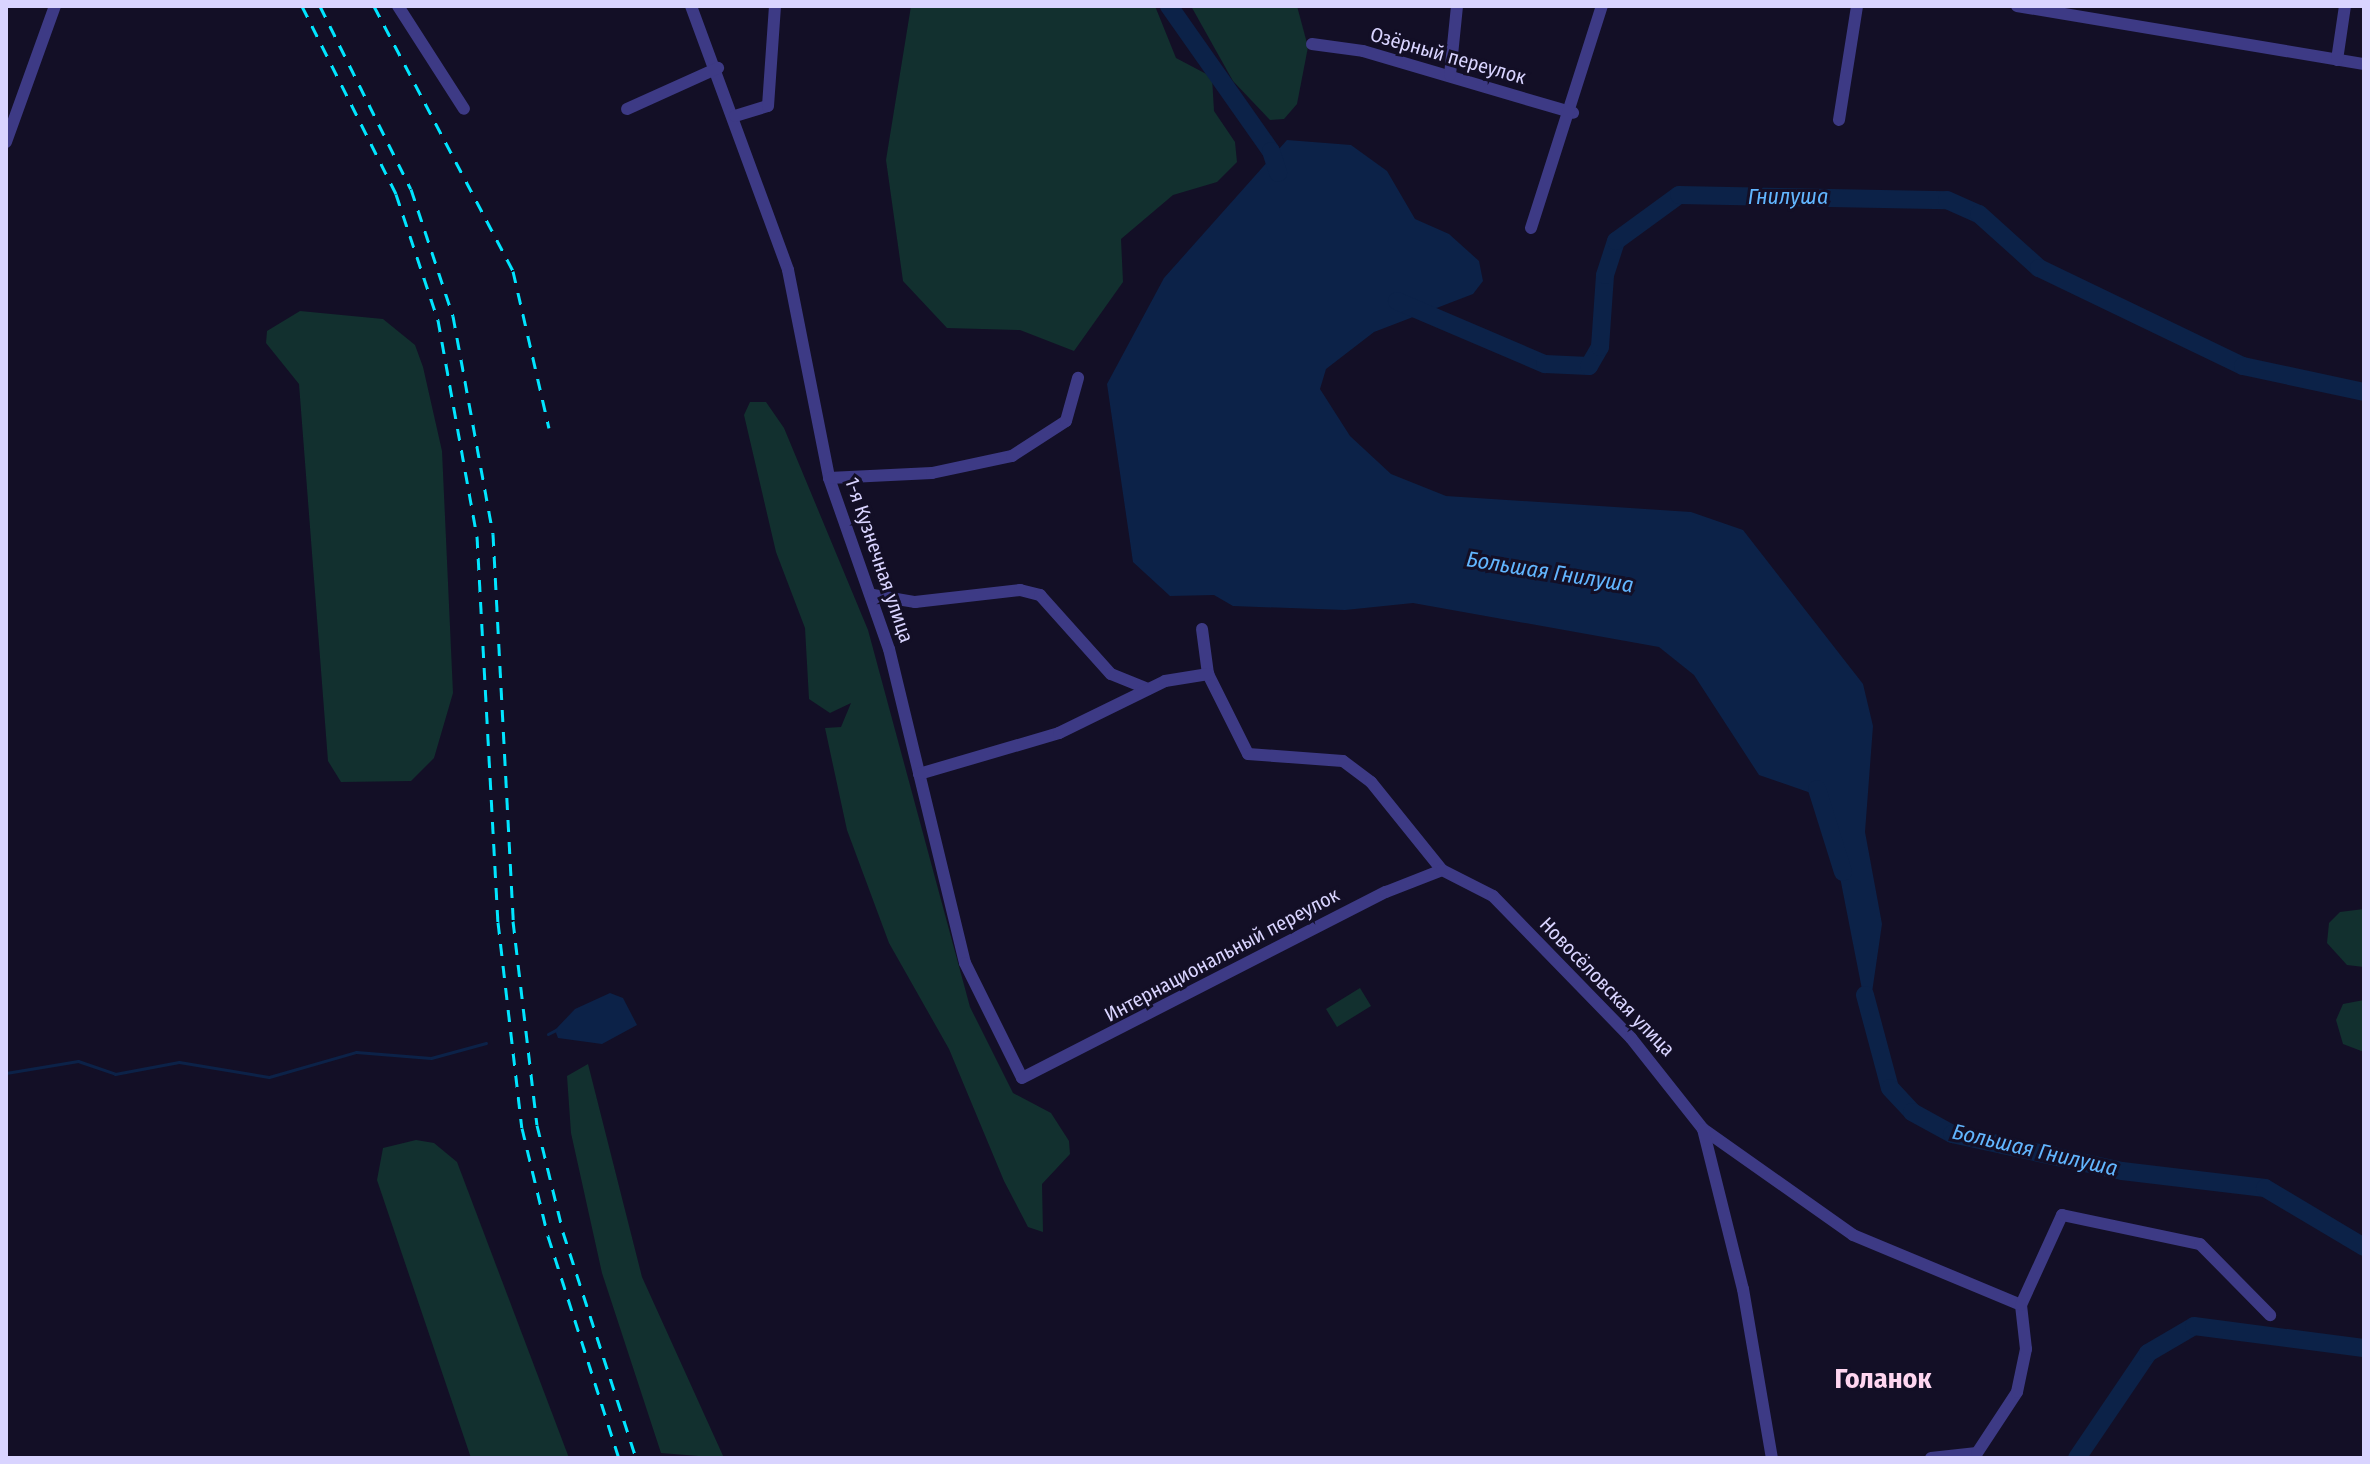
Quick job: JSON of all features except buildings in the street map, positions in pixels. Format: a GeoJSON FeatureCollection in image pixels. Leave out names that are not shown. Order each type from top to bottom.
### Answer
{"type":"FeatureCollection","features":[{"type":"Feature","properties":{"kind":"street"},"geometry":{"type":"LineString","coordinates":[[6,142],[55,6]]}},
{"type":"Feature","properties":{"kind":"street"},"geometry":{"type":"LineString","coordinates":[[398,6],[464,109]]}},
{"type":"Feature","properties":{"kind":"street","name":"1-я Кузнечная улица"},"geometry":{"type":"LineString","coordinates":[[691,6],[735,116],[801,319],[829,478],[873,595],[974,988],[1022,1078]]}},
{"type":"Feature","properties":{"kind":"street"},"geometry":{"type":"LineString","coordinates":[[735,116],[768,106],[775,6]]}},
{"type":"Feature","properties":{"kind":"street"},"geometry":{"type":"LineString","coordinates":[[1450,75],[1457,6]]}},
{"type":"Feature","properties":{"kind":"street"},"geometry":{"type":"LineString","coordinates":[[1531,228],[1573,113],[1602,6]]}},
{"type":"Feature","properties":{"kind":"street"},"geometry":{"type":"LineString","coordinates":[[1839,120],[1857,6]]}},
{"type":"Feature","properties":{"kind":"street"},"geometry":{"type":"LineString","coordinates":[[2017,6],[2364,64]]}},
{"type":"Feature","properties":{"kind":"street"},"geometry":{"type":"LineString","coordinates":[[2337,60],[2345,6]]}},
{"type":"Feature","properties":{"kind":"street","name":"Озёрный переулок"},"geometry":{"type":"LineString","coordinates":[[1312,44],[1450,75],[1573,113]]}},
{"type":"Feature","properties":{"kind":"street"},"geometry":{"type":"LineString","coordinates":[[627,109],[718,68]]}},
{"type":"Feature","properties":{"kind":"street"},"geometry":{"type":"LineString","coordinates":[[829,478],[932,473],[1012,456],[1066,421],[1078,378]]}},
{"type":"Feature","properties":{"kind":"street"},"geometry":{"type":"LineString","coordinates":[[873,595],[915,602],[1020,590],[1040,595],[1111,674],[1148,689]]}},
{"type":"Feature","properties":{"kind":"street","name":"Новосёловская улица"},"geometry":{"type":"LineString","coordinates":[[1202,629],[1208,674],[1248,754],[1343,761],[1371,782],[1442,870],[1493,896],[1641,1049],[1703,1129],[1853,1235],[2021,1305]]}},
{"type":"Feature","properties":{"kind":"street"},"geometry":{"type":"LineString","coordinates":[[919,774],[1059,733],[1148,689],[1208,674]]}},
{"type":"Feature","properties":{"kind":"street","name":"Интернациональный переулок"},"geometry":{"type":"LineString","coordinates":[[1022,1078],[1362,903],[1442,870]]}},
{"type":"Feature","properties":{"kind":"street"},"geometry":{"type":"LineString","coordinates":[[1703,1129],[1743,1289],[1772,1458]]}},
{"type":"Feature","properties":{"kind":"street"},"geometry":{"type":"LineString","coordinates":[[1931,1458],[1977,1456],[2017,1392],[2026,1349],[2021,1305],[2062,1215],[2200,1244],[2270,1315]]}},
{"type":"Feature","properties":{"kind":"green space"},"geometry":{"type":"Polygon","coordinates":[[[911,6],[1155,6],[1176,58],[1212,77],[1214,111],[1235,142],[1237,162],[1217,182],[1173,195],[1121,239],[1123,282],[1074,351],[1020,330],[947,328],[903,281],[886,160],[911,6]]]}},
{"type":"Feature","properties":{"kind":"green space"},"geometry":{"type":"Polygon","coordinates":[[[1191,6],[1297,6],[1308,47],[1297,104],[1284,119],[1270,120],[1233,81],[1191,6]]]}},
{"type":"Feature","properties":{"kind":"green space"},"geometry":{"type":"Polygon","coordinates":[[[300,311],[383,319],[415,345],[423,367],[442,451],[453,693],[434,758],[411,781],[341,782],[328,761],[299,384],[266,343],[267,331],[300,311]]]}},
{"type":"Feature","properties":{"kind":"green space"},"geometry":{"type":"Polygon","coordinates":[[[750,402],[766,402],[784,428],[868,630],[970,1007],[1013,1093],[1051,1113],[1069,1141],[1070,1154],[1042,1184],[1043,1232],[1028,1227],[1004,1181],[949,1049],[889,943],[847,830],[825,728],[841,727],[851,703],[830,713],[809,699],[805,628],[776,552],[744,415],[750,402]]]}},
{"type":"Feature","properties":{"kind":"green space"},"geometry":{"type":"Polygon","coordinates":[[[2364,909],[2364,967],[2347,965],[2327,943],[2329,923],[2340,912],[2364,909]]]}},
{"type":"Feature","properties":{"kind":"green space"},"geometry":{"type":"Polygon","coordinates":[[[1360,988],[1371,1006],[1337,1027],[1326,1009],[1360,988]]]}},
{"type":"Feature","properties":{"kind":"green space"},"geometry":{"type":"Polygon","coordinates":[[[2364,1000],[2364,1052],[2343,1044],[2336,1020],[2343,1004],[2364,1000]]]}},
{"type":"Feature","properties":{"kind":"green space"},"geometry":{"type":"Polygon","coordinates":[[[588,1064],[642,1277],[724,1458],[661,1453],[602,1273],[571,1133],[567,1076],[588,1064]]]}},
{"type":"Feature","properties":{"kind":"green space"},"geometry":{"type":"Polygon","coordinates":[[[416,1140],[434,1143],[457,1162],[569,1458],[471,1458],[377,1180],[383,1148],[416,1140]]]}},
{"type":"Feature","properties":{"kind":"water"},"geometry":{"type":"Polygon","coordinates":[[[1287,140],[1351,145],[1387,171],[1415,219],[1449,234],[1479,261],[1483,281],[1473,294],[1374,332],[1326,369],[1320,389],[1350,436],[1391,474],[1446,496],[1691,512],[1743,530],[1863,684],[1873,726],[1865,832],[1882,924],[1868,1020],[1829,821],[1811,793],[1759,775],[1694,675],[1659,647],[1413,603],[1345,610],[1233,606],[1214,595],[1170,596],[1133,562],[1107,384],[1164,278],[1287,140]]]}},
{"type":"Feature","properties":{"kind":"water"},"geometry":{"type":"Polygon","coordinates":[[[610,993],[623,998],[637,1025],[602,1044],[558,1038],[555,1030],[575,1009],[610,993]]]}},
{"type":"Feature","properties":{"kind":"waterway","name":"Большая Гнилуша"},"geometry":{"type":"LineString","coordinates":[[1169,6],[1271,151],[1278,173]]}},
{"type":"Feature","properties":{"kind":"waterway","name":"Гнилуша"},"geometry":{"type":"LineString","coordinates":[[1397,301],[1545,364],[1589,366],[1600,347],[1605,275],[1616,241],[1679,195],[1947,200],[1979,214],[2039,268],[2243,366],[2364,392]]}},
{"type":"Feature","properties":{"kind":"waterway","name":"Большая Гнилуша"},"geometry":{"type":"LineString","coordinates":[[1817,789],[1843,872]]}},
{"type":"Feature","properties":{"kind":"waterway","name":"Большая Гнилуша"},"geometry":{"type":"LineString","coordinates":[[1865,995],[1890,1088],[1912,1112],[1952,1134],[2122,1171],[2265,1188],[2364,1247]]}},
{"type":"Feature","properties":{"kind":"waterway"},"geometry":{"type":"LineString","coordinates":[[548,1034],[556,1030]]}},
{"type":"Feature","properties":{"kind":"waterway"},"geometry":{"type":"LineString","coordinates":[[6,1073],[78,1061],[115,1074],[179,1062],[269,1077],[356,1052],[431,1058],[486,1043]]}},
{"type":"Feature","properties":{"kind":"waterway","name":"Большая Гнилуша"},"geometry":{"type":"LineString","coordinates":[[2077,1458],[2148,1353],[2194,1326],[2364,1348]]}},
{"type":"Feature","properties":{"kind":"railway"},"geometry":{"type":"LineString","coordinates":[[302,6],[396,194],[438,320],[477,536],[498,922],[522,1128],[548,1236],[619,1458]]}},
{"type":"Feature","properties":{"kind":"railway"},"geometry":{"type":"LineString","coordinates":[[320,6],[411,189],[453,316],[493,534],[513,921],[537,1125],[563,1232],[636,1458]]}},
{"type":"Feature","properties":{"kind":"railway"},"geometry":{"type":"LineString","coordinates":[[374,6],[513,271],[549,428]]}},
{"type":"Feature","properties":{"kind":"district","name":"Голанок"},"geometry":{"type":"Point","coordinates":[1883,1379]}}]}
